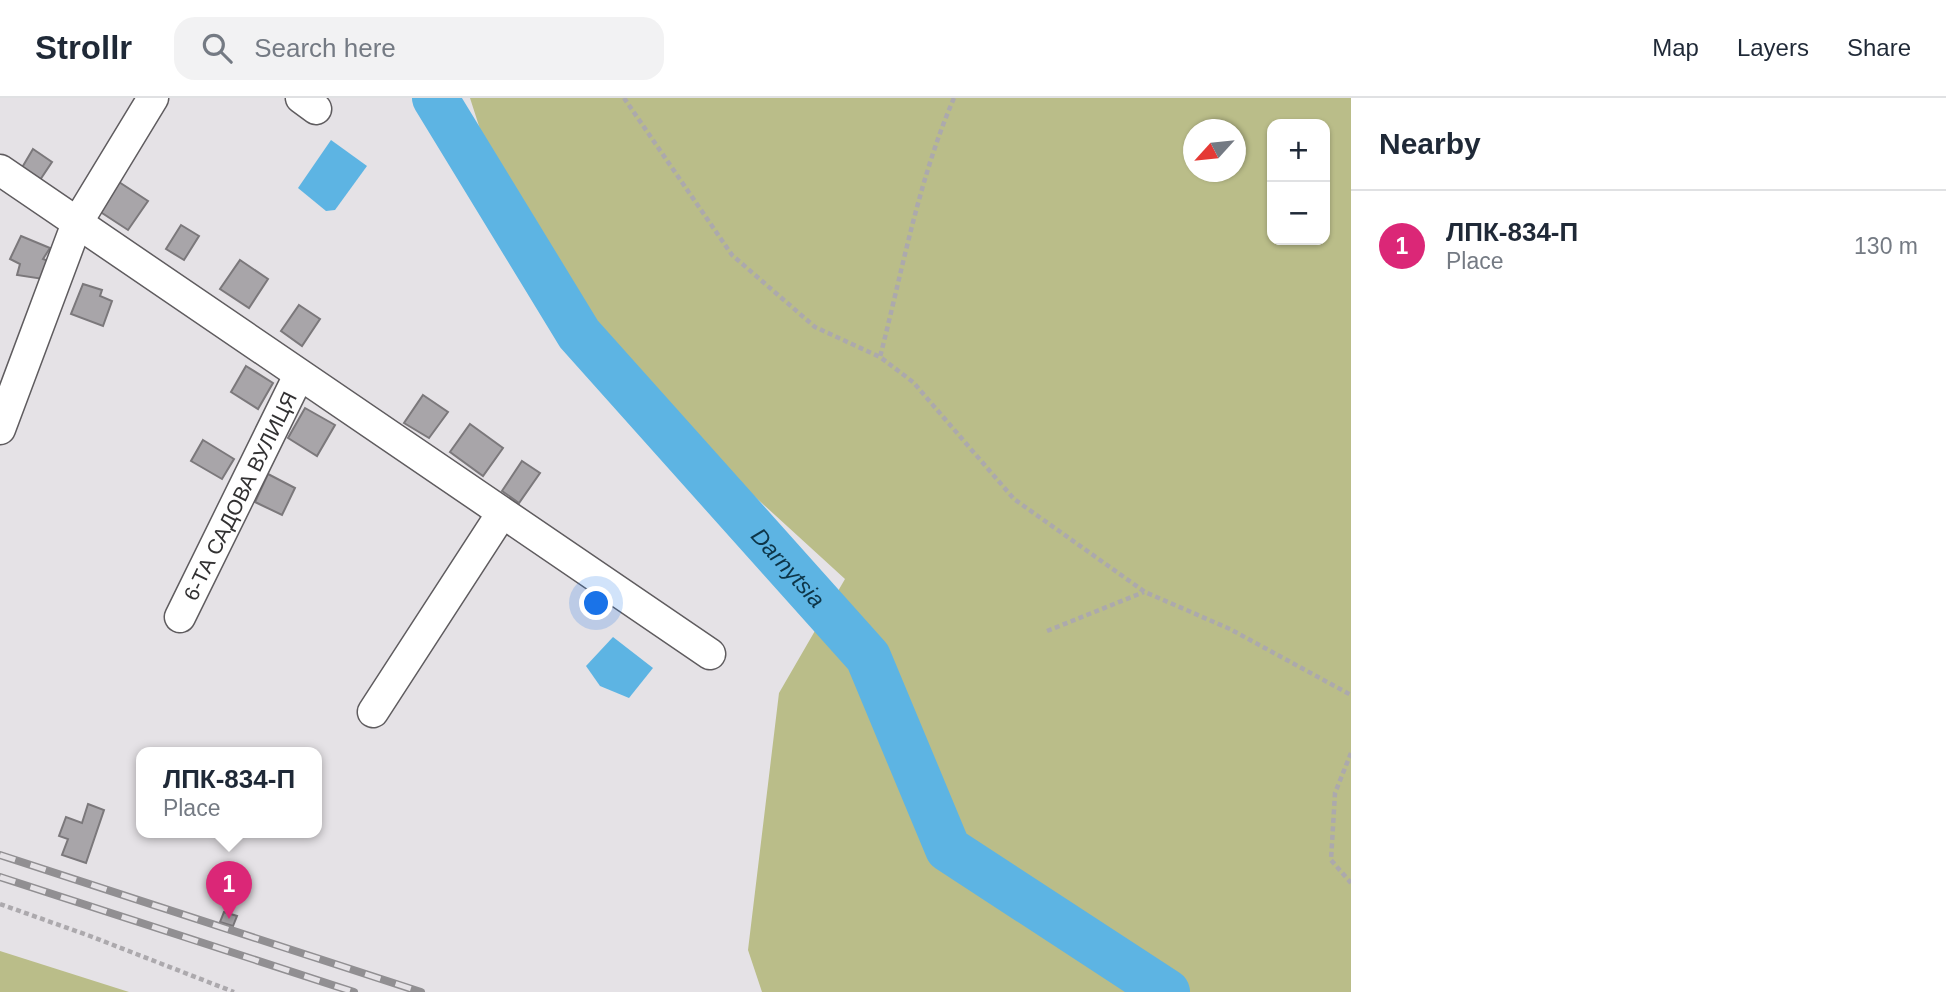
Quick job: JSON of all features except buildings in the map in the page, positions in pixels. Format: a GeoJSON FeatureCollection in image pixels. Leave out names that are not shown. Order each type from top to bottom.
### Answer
{"type":"FeatureCollection","features":[{"type":"Feature","properties":{"kind":"street"},"geometry":{"type":"LineString","coordinates":[[0,429],[77,223],[153,98]]}},
{"type":"Feature","properties":{"kind":"street","name":"6-ТА САДОВА ВУЛИЦЯ"},"geometry":{"type":"LineString","coordinates":[[0,170],[710,654]]}},
{"type":"Feature","properties":{"kind":"street","name":"6-ТА САДОВА ВУЛИЦЯ"},"geometry":{"type":"LineString","coordinates":[[180,617],[299,375]]}},
{"type":"Feature","properties":{"kind":"street"},"geometry":{"type":"LineString","coordinates":[[373,712],[502,513]]}},
{"type":"Feature","properties":{"kind":"path"},"geometry":{"type":"LineString","coordinates":[[624,98],[733,255],[815,327],[880,357],[914,382],[1014,499],[1145,592],[1230,629],[1351,695]]}},
{"type":"Feature","properties":{"kind":"path"},"geometry":{"type":"LineString","coordinates":[[880,357],[920,201],[954,98]]}},
{"type":"Feature","properties":{"kind":"path"},"geometry":{"type":"LineString","coordinates":[[1047,631],[1145,592]]}},
{"type":"Feature","properties":{"kind":"path"},"geometry":{"type":"LineString","coordinates":[[1351,753],[1335,793],[1331,860],[1351,883]]}},
{"type":"Feature","properties":{"kind":"path"},"geometry":{"type":"LineString","coordinates":[[0,904],[234,992]]}},
{"type":"Feature","properties":{"kind":"green space"},"geometry":{"type":"Polygon","coordinates":[[[470,98],[1351,98],[1351,992],[762,992],[748,950],[779,693],[845,579],[533,294],[470,98]]]}},
{"type":"Feature","properties":{"kind":"green space"},"geometry":{"type":"Polygon","coordinates":[[[0,951],[129,992],[0,992],[0,951]]]}},
{"type":"Feature","properties":{"kind":"water"},"geometry":{"type":"Polygon","coordinates":[[[331,140],[367,166],[335,210],[326,211],[298,188],[331,140]]]}},
{"type":"Feature","properties":{"kind":"water"},"geometry":{"type":"Polygon","coordinates":[[[613,637],[653,668],[629,698],[600,686],[586,666],[613,637]]]}},
{"type":"Feature","properties":{"kind":"waterway","name":"Darnytsia"},"geometry":{"type":"LineString","coordinates":[[435,98],[579,334],[868,657],[948,849],[1167,992]]}},
{"type":"Feature","properties":{"kind":"railway"},"geometry":{"type":"LineString","coordinates":[[0,855],[421,992]]}},
{"type":"Feature","properties":{"kind":"railway"},"geometry":{"type":"LineString","coordinates":[[0,877],[354,992]]}},
{"type":"Feature","properties":{"kind":"place","name":"ЛПК-834-П"},"geometry":{"type":"Point","coordinates":[229,919]}}]}
